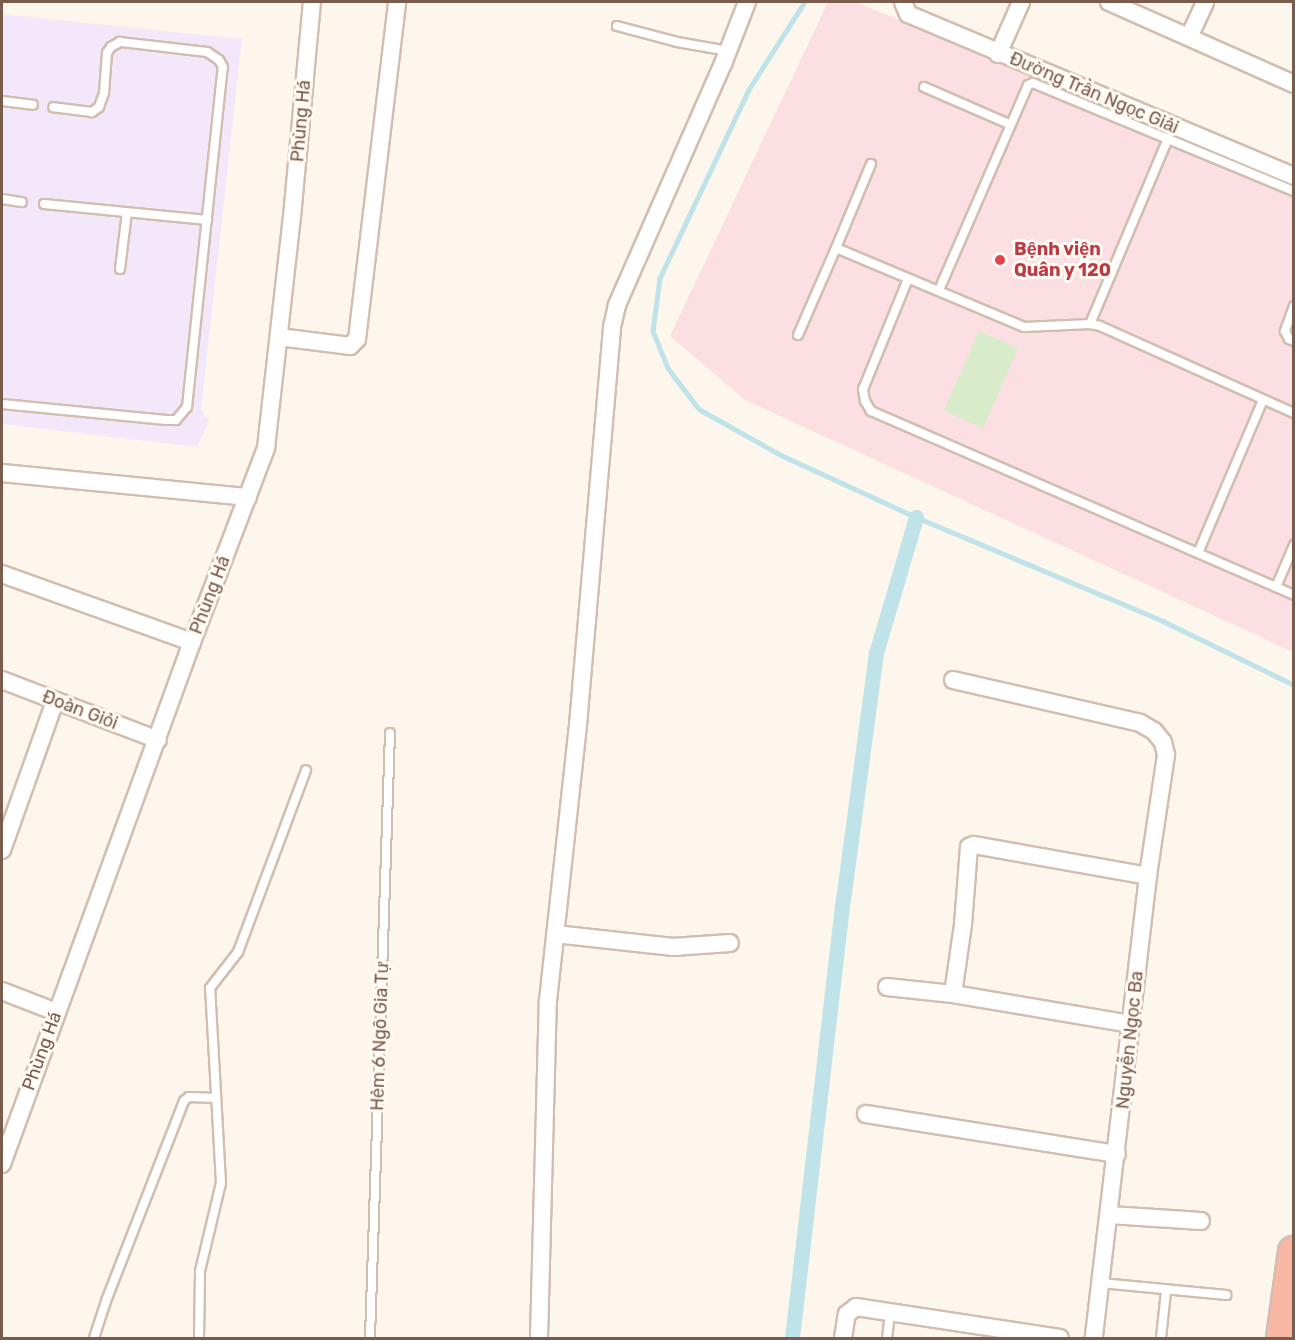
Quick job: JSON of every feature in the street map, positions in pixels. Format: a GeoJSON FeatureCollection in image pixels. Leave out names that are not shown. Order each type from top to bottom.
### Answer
{"type":"FeatureCollection","features":[{"type":"Feature","properties":{"kind":"highway"},"geometry":{"type":"LineString","coordinates":[[1282,1338],[1293,1252]]}},
{"type":"Feature","properties":{"kind":"street","name":"Phùng Há"},"geometry":{"type":"LineString","coordinates":[[2,1164],[192,642],[266,448],[312,2]]}},
{"type":"Feature","properties":{"kind":"street"},"geometry":{"type":"LineString","coordinates":[[279,337],[350,346],[357,339],[397,2]]}},
{"type":"Feature","properties":{"kind":"street"},"geometry":{"type":"LineString","coordinates":[[539,1338],[546,1035],[562,935],[614,316],[747,2]]}},
{"type":"Feature","properties":{"kind":"street","name":"Đường Trần Ngọc Giải"},"geometry":{"type":"LineString","coordinates":[[903,2],[908,14],[998,54],[1293,176]]}},
{"type":"Feature","properties":{"kind":"street"},"geometry":{"type":"LineString","coordinates":[[998,54],[1021,2]]}},
{"type":"Feature","properties":{"kind":"street"},"geometry":{"type":"LineString","coordinates":[[1110,2],[1293,84]]}},
{"type":"Feature","properties":{"kind":"street"},"geometry":{"type":"LineString","coordinates":[[1189,37],[1205,2]]}},
{"type":"Feature","properties":{"kind":"street"},"geometry":{"type":"LineString","coordinates":[[2,473],[248,497]]}},
{"type":"Feature","properties":{"kind":"street"},"geometry":{"type":"LineString","coordinates":[[2,574],[192,642]]}},
{"type":"Feature","properties":{"kind":"street","name":"Đoàn Giỏi"},"geometry":{"type":"LineString","coordinates":[[2,680],[158,740]]}},
{"type":"Feature","properties":{"kind":"street","name":"Nguyễn Ngọc Ba"},"geometry":{"type":"LineString","coordinates":[[953,680],[1140,723],[1154,731],[1163,742],[1166,754],[1148,876],[1094,1338]]}},
{"type":"Feature","properties":{"kind":"street"},"geometry":{"type":"LineString","coordinates":[[2,850],[56,701]]}},
{"type":"Feature","properties":{"kind":"street"},"geometry":{"type":"LineString","coordinates":[[953,994],[963,926],[969,847],[974,845],[1148,876]]}},
{"type":"Feature","properties":{"kind":"street"},"geometry":{"type":"LineString","coordinates":[[562,935],[582,929],[649,937]]}},
{"type":"Feature","properties":{"kind":"street"},"geometry":{"type":"LineString","coordinates":[[562,935],[673,947],[730,943]]}},
{"type":"Feature","properties":{"kind":"street"},"geometry":{"type":"LineString","coordinates":[[887,987],[953,994],[1131,1024]]}},
{"type":"Feature","properties":{"kind":"street"},"geometry":{"type":"LineString","coordinates":[[2,991],[56,1012]]}},
{"type":"Feature","properties":{"kind":"street"},"geometry":{"type":"LineString","coordinates":[[866,1114],[1117,1154]]}},
{"type":"Feature","properties":{"kind":"street"},"geometry":{"type":"LineString","coordinates":[[1110,1215],[1201,1221]]}},
{"type":"Feature","properties":{"kind":"street"},"geometry":{"type":"LineString","coordinates":[[843,1338],[847,1314],[856,1307],[1060,1338]]}},
{"type":"Feature","properties":{"kind":"lane"},"geometry":{"type":"LineString","coordinates":[[617,26],[677,42],[728,51]]}},
{"type":"Feature","properties":{"kind":"lane"},"geometry":{"type":"LineString","coordinates":[[2,404],[166,420],[176,420],[183,414],[186,407],[223,66],[214,55],[207,52],[116,43],[107,53],[104,93],[99,107],[92,112],[53,107]]}},
{"type":"Feature","properties":{"kind":"lane"},"geometry":{"type":"LineString","coordinates":[[939,290],[1022,92],[1033,83],[1293,191]]}},
{"type":"Feature","properties":{"kind":"lane"},"geometry":{"type":"LineString","coordinates":[[924,87],[1009,124]]}},
{"type":"Feature","properties":{"kind":"lane"},"geometry":{"type":"LineString","coordinates":[[2,101],[33,105]]}},
{"type":"Feature","properties":{"kind":"lane"},"geometry":{"type":"LineString","coordinates":[[1090,324],[1168,138]]}},
{"type":"Feature","properties":{"kind":"lane"},"geometry":{"type":"LineString","coordinates":[[798,335],[872,164]]}},
{"type":"Feature","properties":{"kind":"lane"},"geometry":{"type":"LineString","coordinates":[[2,199],[22,202]]}},
{"type":"Feature","properties":{"kind":"lane"},"geometry":{"type":"LineString","coordinates":[[44,204],[207,220]]}},
{"type":"Feature","properties":{"kind":"lane"},"geometry":{"type":"LineString","coordinates":[[120,269],[128,212]]}},
{"type":"Feature","properties":{"kind":"lane"},"geometry":{"type":"LineString","coordinates":[[836,248],[1024,327],[1090,324],[1293,413]]}},
{"type":"Feature","properties":{"kind":"lane"},"geometry":{"type":"LineString","coordinates":[[908,279],[863,388],[864,401],[872,411],[1293,595]]}},
{"type":"Feature","properties":{"kind":"lane"},"geometry":{"type":"LineString","coordinates":[[1293,306],[1285,331],[1289,339],[1293,341]]}},
{"type":"Feature","properties":{"kind":"lane"},"geometry":{"type":"LineString","coordinates":[[1198,553],[1263,400]]}},
{"type":"Feature","properties":{"kind":"lane"},"geometry":{"type":"LineString","coordinates":[[1276,587],[1293,545]]}},
{"type":"Feature","properties":{"kind":"lane","name":"Hẻm 6 Ngô Gia Tự"},"geometry":{"type":"LineString","coordinates":[[370,1338],[390,733]]}},
{"type":"Feature","properties":{"kind":"lane"},"geometry":{"type":"LineString","coordinates":[[199,1338],[200,1271],[221,1183],[210,988],[238,952],[306,770]]}},
{"type":"Feature","properties":{"kind":"lane"},"geometry":{"type":"LineString","coordinates":[[94,1338],[106,1301],[184,1101],[189,1097],[215,1098]]}},
{"type":"Feature","properties":{"kind":"lane"},"geometry":{"type":"LineString","coordinates":[[1101,1283],[1226,1295]]}},
{"type":"Feature","properties":{"kind":"lane"},"geometry":{"type":"LineString","coordinates":[[1161,1338],[1166,1291]]}},
{"type":"Feature","properties":{"kind":"lane"},"geometry":{"type":"LineString","coordinates":[[886,1338],[890,1313]]}},
{"type":"Feature","properties":{"kind":"shaded area","name":"Bệnh viện Quân y 120"},"geometry":{"type":"Polygon","coordinates":[[[828,2],[856,2],[1293,185],[1293,652],[745,400],[670,336],[828,2]]]}},
{"type":"Feature","properties":{"kind":"shaded area"},"geometry":{"type":"Polygon","coordinates":[[[2,14],[242,39],[201,409],[209,421],[197,447],[2,424],[2,14]]]}},
{"type":"Feature","properties":{"kind":"green space"},"geometry":{"type":"Polygon","coordinates":[[[979,331],[1018,348],[983,428],[944,410],[979,331]]]}},
{"type":"Feature","properties":{"kind":"waterway"},"geometry":{"type":"LineString","coordinates":[[805,2],[749,90],[660,278],[653,331],[668,368],[699,409],[781,455],[916,517],[1163,621],[1294,685]]}},
{"type":"Feature","properties":{"kind":"waterway"},"geometry":{"type":"LineString","coordinates":[[792,1338],[843,900],[876,653],[916,517]]}},
{"type":"Feature","properties":{"kind":"place","name":"Bệnh viện Quân y 120"},"geometry":{"type":"Point","coordinates":[1000,260]}}]}
